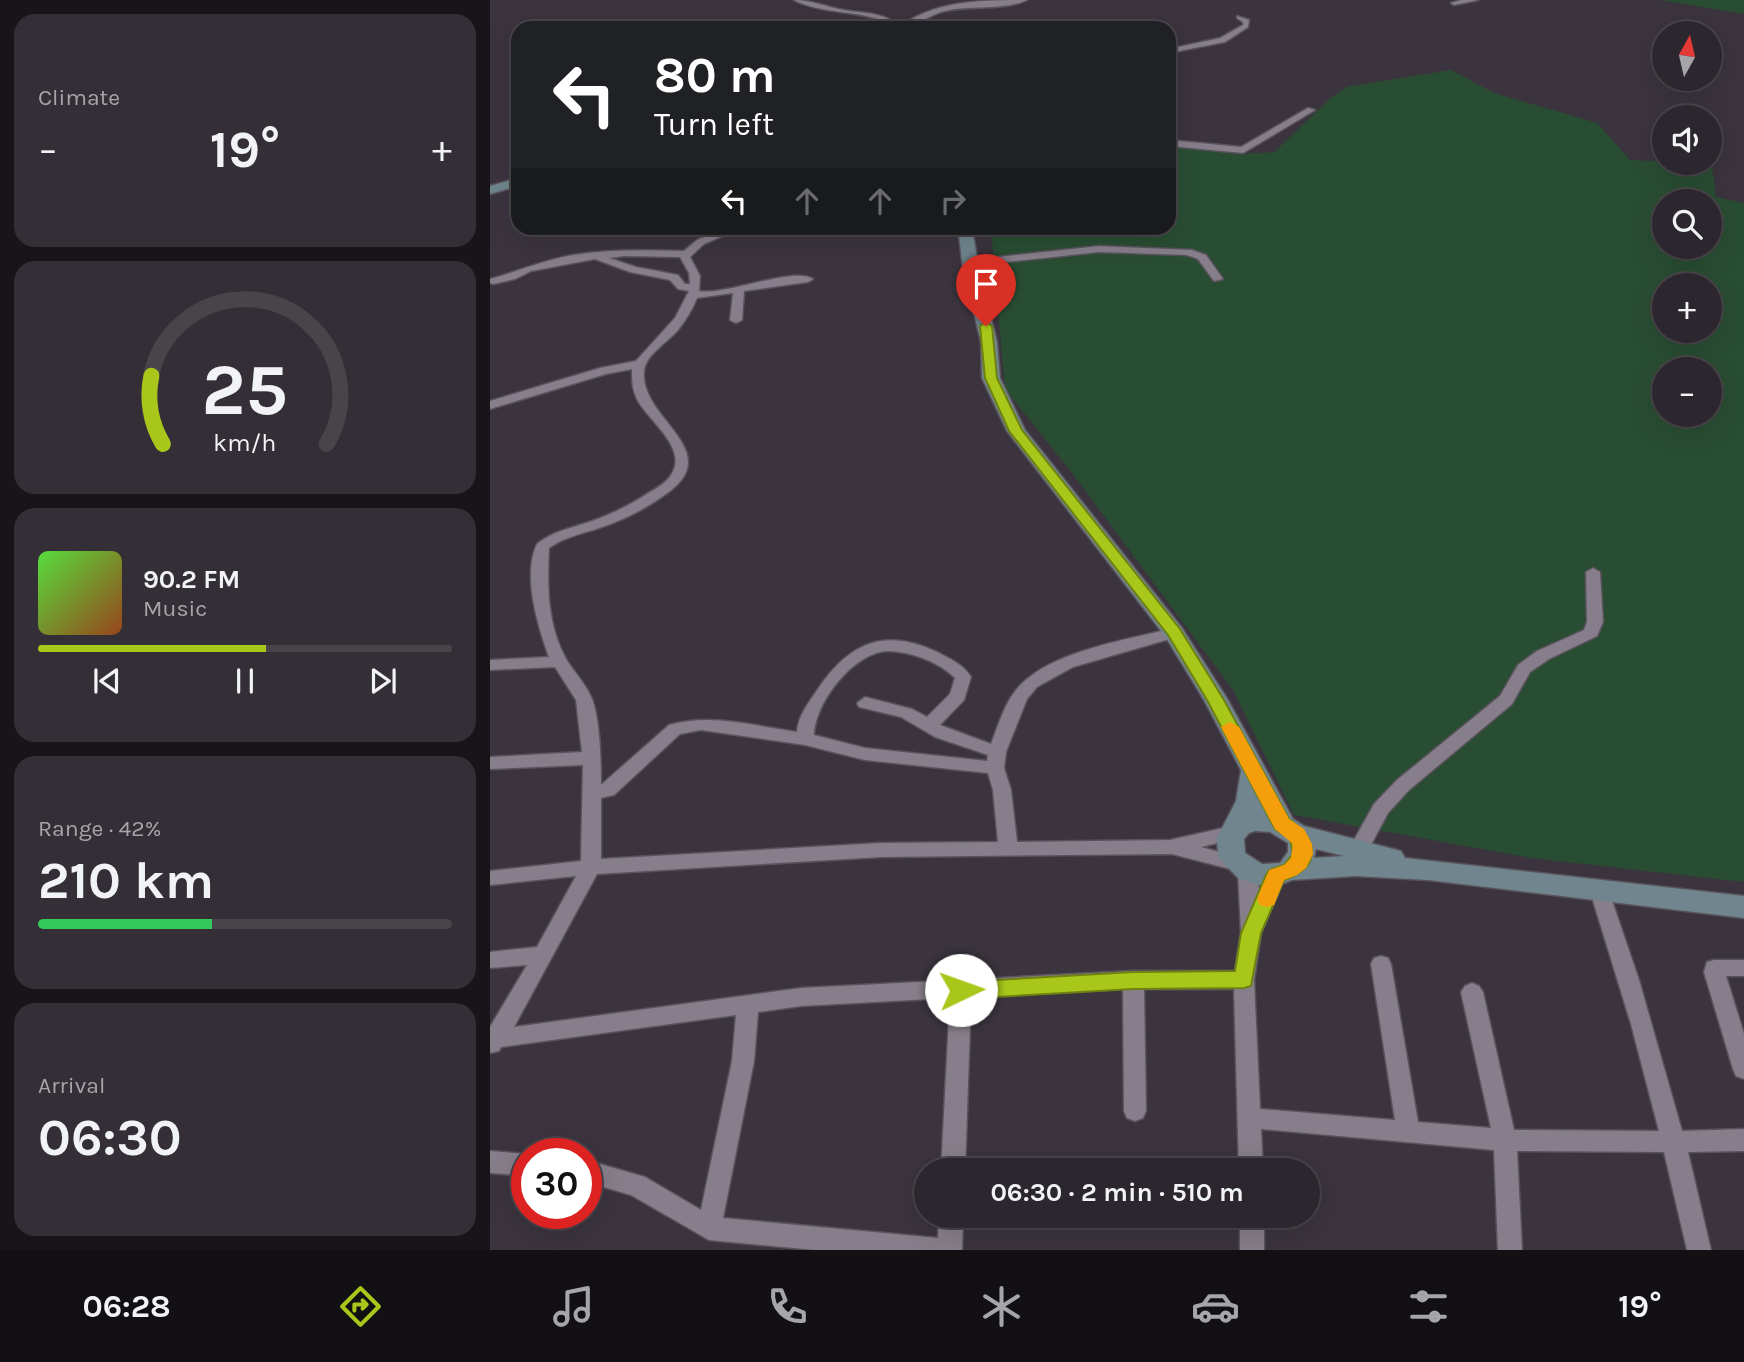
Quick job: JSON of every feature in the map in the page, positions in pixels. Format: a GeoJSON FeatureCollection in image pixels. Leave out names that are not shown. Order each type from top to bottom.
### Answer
{"type":"FeatureCollection","features":[{"type":"Feature","properties":{"kind":"street"},"geometry":{"type":"LineString","coordinates":[[797,0],[845,12],[881,16],[887,21]]}},
{"type":"Feature","properties":{"kind":"street"},"geometry":{"type":"LineString","coordinates":[[915,21],[927,14],[1008,0]]}},
{"type":"Feature","properties":{"kind":"street"},"geometry":{"type":"LineString","coordinates":[[972,5],[1024,0]]}},
{"type":"Feature","properties":{"kind":"street"},"geometry":{"type":"LineString","coordinates":[[1454,3],[1475,0]]}},
{"type":"Feature","properties":{"kind":"street"},"geometry":{"type":"LineString","coordinates":[[1176,49],[1227,38],[1246,26],[1247,21],[1240,17]]}},
{"type":"Feature","properties":{"kind":"street"},"geometry":{"type":"LineString","coordinates":[[1176,144],[1243,150],[1311,110]]}},
{"type":"Feature","properties":{"kind":"street"},"geometry":{"type":"LineString","coordinates":[[490,190],[511,184]]}},
{"type":"Feature","properties":{"kind":"street"},"geometry":{"type":"LineString","coordinates":[[493,281],[511,277],[527,269],[600,254],[685,254],[694,246],[720,235]]}},
{"type":"Feature","properties":{"kind":"street"},"geometry":{"type":"LineString","coordinates":[[966,235],[989,342],[991,378],[1016,431],[1174,633],[1216,700],[1252,771],[1303,844],[1299,863],[1283,872],[1251,933]]}},
{"type":"Feature","properties":{"kind":"street"},"geometry":{"type":"LineString","coordinates":[[971,263],[1099,249],[1188,252],[1202,257],[1218,279]]}},
{"type":"Feature","properties":{"kind":"street"},"geometry":{"type":"LineString","coordinates":[[600,254],[600,258],[634,270],[674,277],[682,287],[694,290],[702,296],[776,282],[808,279]]}},
{"type":"Feature","properties":{"kind":"street"},"geometry":{"type":"LineString","coordinates":[[492,1041],[543,955],[590,867],[592,758],[584,700],[567,670],[559,662],[545,624],[539,586],[542,547],[551,538],[601,523],[649,498],[676,479],[683,467],[684,455],[678,443],[661,425],[644,400],[638,370],[640,364],[668,334],[694,290],[695,273],[685,254]]}},
{"type":"Feature","properties":{"kind":"street"},"geometry":{"type":"LineString","coordinates":[[736,320],[739,291]]}},
{"type":"Feature","properties":{"kind":"street"},"geometry":{"type":"LineString","coordinates":[[490,405],[604,371],[640,364]]}},
{"type":"Feature","properties":{"kind":"street"},"geometry":{"type":"LineString","coordinates":[[1359,849],[1381,809],[1403,785],[1506,700],[1524,669],[1544,654],[1591,633],[1595,622],[1593,572]]}},
{"type":"Feature","properties":{"kind":"street"},"geometry":{"type":"LineString","coordinates":[[1008,848],[996,760],[1020,695],[1031,684],[1084,657],[1174,633]]}},
{"type":"Feature","properties":{"kind":"street"},"geometry":{"type":"LineString","coordinates":[[805,739],[806,723],[824,690],[862,651],[872,647],[909,648],[956,668],[963,677],[958,696],[928,726]]}},
{"type":"Feature","properties":{"kind":"street"},"geometry":{"type":"LineString","coordinates":[[490,665],[559,662]]}},
{"type":"Feature","properties":{"kind":"street"},"geometry":{"type":"LineString","coordinates":[[865,704],[906,713],[996,760]]}},
{"type":"Feature","properties":{"kind":"street"},"geometry":{"type":"LineString","coordinates":[[591,793],[608,790],[675,729],[686,725],[701,724],[805,739],[865,754],[996,760]]}},
{"type":"Feature","properties":{"kind":"street"},"geometry":{"type":"LineString","coordinates":[[490,763],[592,758]]}},
{"type":"Feature","properties":{"kind":"street"},"geometry":{"type":"LineString","coordinates":[[1251,1158],[1244,980],[1251,933],[1243,868],[1229,849],[1234,831],[1249,800],[1252,771]]}},
{"type":"Feature","properties":{"kind":"street"},"geometry":{"type":"LineString","coordinates":[[490,878],[590,867],[881,850],[1170,847],[1234,831],[1256,820],[1428,869]]}},
{"type":"Feature","properties":{"kind":"street"},"geometry":{"type":"LineString","coordinates":[[1170,847],[1262,875],[1356,866],[1428,869],[1744,907]]}},
{"type":"Feature","properties":{"kind":"street"},"geometry":{"type":"LineString","coordinates":[[1600,891],[1628,972],[1675,1142],[1699,1250]]}},
{"type":"Feature","properties":{"kind":"street"},"geometry":{"type":"LineString","coordinates":[[490,960],[543,955]]}},
{"type":"Feature","properties":{"kind":"street"},"geometry":{"type":"LineString","coordinates":[[1381,964],[1408,1130]]}},
{"type":"Feature","properties":{"kind":"street"},"geometry":{"type":"LineString","coordinates":[[1744,968],[1718,966],[1714,968],[1714,972],[1744,1069]]}},
{"type":"Feature","properties":{"kind":"street"},"geometry":{"type":"LineString","coordinates":[[492,1041],[801,997],[1133,980],[1244,980]]}},
{"type":"Feature","properties":{"kind":"street"},"geometry":{"type":"LineString","coordinates":[[1133,980],[1135,1111]]}},
{"type":"Feature","properties":{"kind":"street"},"geometry":{"type":"LineString","coordinates":[[954,1158],[961,990]]}},
{"type":"Feature","properties":{"kind":"street"},"geometry":{"type":"LineString","coordinates":[[1472,992],[1505,1140],[1510,1250]]}},
{"type":"Feature","properties":{"kind":"street"},"geometry":{"type":"LineString","coordinates":[[709,1228],[743,1061],[748,1004]]}},
{"type":"Feature","properties":{"kind":"street"},"geometry":{"type":"LineString","coordinates":[[1250,1118],[1505,1140],[1614,1143],[1744,1140]]}},
{"type":"Feature","properties":{"kind":"street"},"geometry":{"type":"LineString","coordinates":[[490,1162],[511,1164]]}},
{"type":"Feature","properties":{"kind":"street"},"geometry":{"type":"LineString","coordinates":[[602,1175],[637,1185],[709,1228],[847,1245],[941,1250]]}},
{"type":"Feature","properties":{"kind":"street"},"geometry":{"type":"LineString","coordinates":[[950,1250],[951,1228]]}},
{"type":"Feature","properties":{"kind":"street"},"geometry":{"type":"LineString","coordinates":[[1252,1228],[1252,1250]]}},
{"type":"Feature","properties":{"kind":"green space"},"geometry":{"type":"Polygon","coordinates":[[[1661,0],[1744,0],[1744,14],[1661,0]]]}},
{"type":"Feature","properties":{"kind":"green space"},"geometry":{"type":"Polygon","coordinates":[[[1451,70],[1494,93],[1597,123],[1630,160],[1652,161],[1652,175],[1713,175],[1715,189],[1652,189],[1652,259],[1722,259],[1722,198],[1744,203],[1744,882],[1531,858],[1294,815],[1233,690],[1072,473],[1005,389],[992,235],[1176,235],[1176,147],[1243,154],[1274,152],[1332,97],[1347,87],[1451,70]]]}},
{"type":"Feature","properties":{"kind":"slow traffic"},"geometry":{"type":"LineString","coordinates":[[1230,727],[1282,824],[1297,834],[1303,844],[1299,863],[1276,875],[1267,899]]}},
{"type":"Feature","properties":{"kind":"route"},"geometry":{"type":"LineString","coordinates":[[961,990],[1133,980],[1244,980],[1251,933],[1276,875],[1290,870],[1299,863],[1303,854],[1303,844],[1297,834],[1282,824],[1216,700],[1174,633],[1016,431],[991,378],[986,326]]}}]}
